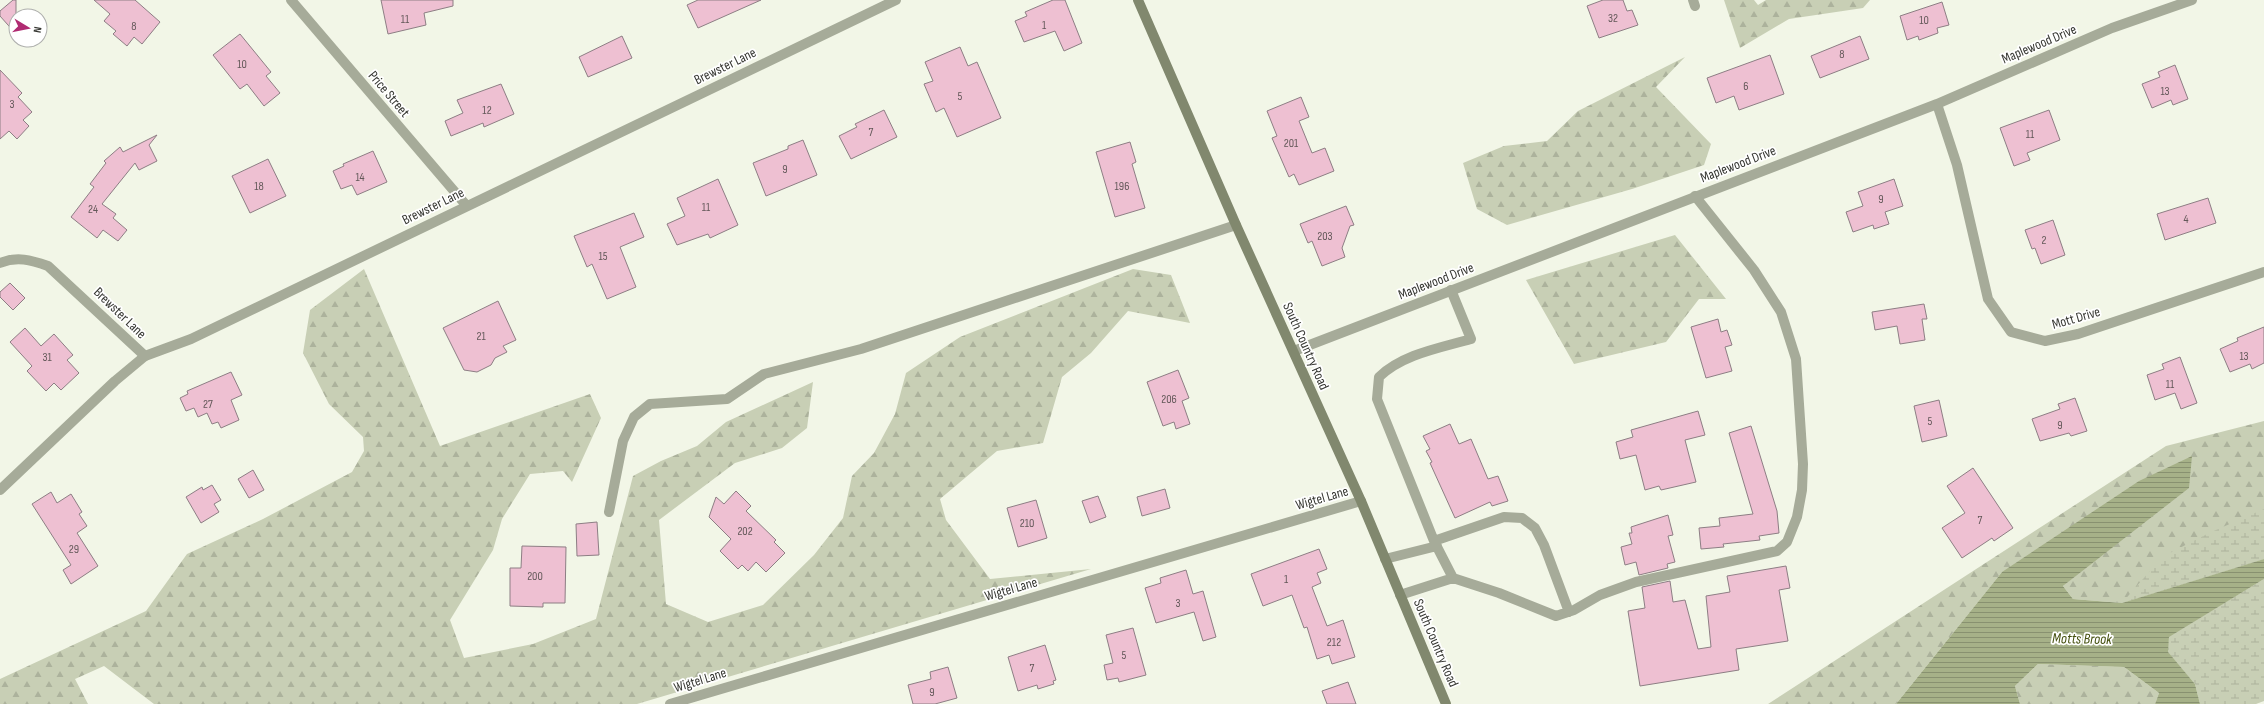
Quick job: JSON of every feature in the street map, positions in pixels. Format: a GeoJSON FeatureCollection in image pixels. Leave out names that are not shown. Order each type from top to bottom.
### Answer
{"type":"FeatureCollection","features":[{"type":"Feature","properties":{"kind":"main road","name":"South Country Road"},"geometry":{"type":"LineString","coordinates":[[1138,0],[1236,226],[1294,351],[1360,501],[1446,704]]}},
{"type":"Feature","properties":{"kind":"street","name":"Price Street"},"geometry":{"type":"LineString","coordinates":[[291,0],[466,205]]}},
{"type":"Feature","properties":{"kind":"street","name":"Brewster Lane"},"geometry":{"type":"LineString","coordinates":[[0,263],[9,260],[28,259],[48,266],[145,356],[191,339],[466,205],[896,0]]}},
{"type":"Feature","properties":{"kind":"street","name":"Maplewood Drive"},"geometry":{"type":"LineString","coordinates":[[1294,351],[1936,104],[2112,28],[2192,0]]}},
{"type":"Feature","properties":{"kind":"street","name":"Mott Drive"},"geometry":{"type":"LineString","coordinates":[[1936,104],[1958,165],[1988,299],[2011,332],[2045,341],[2078,334],[2264,272]]}},
{"type":"Feature","properties":{"kind":"street"},"geometry":{"type":"LineString","coordinates":[[1400,595],[1453,578],[1499,593],[1556,616],[1569,612],[1600,595],[1636,582],[1777,551],[1787,542],[1797,517],[1803,483],[1801,415],[1796,359],[1781,312],[1754,270],[1695,196]]}},
{"type":"Feature","properties":{"kind":"street"},"geometry":{"type":"LineString","coordinates":[[609,512],[623,441],[634,417],[650,404],[727,399],[764,374],[861,349],[1236,226]]}},
{"type":"Feature","properties":{"kind":"street"},"geometry":{"type":"LineString","coordinates":[[1451,290],[1471,339],[1425,352],[1391,366],[1379,377],[1377,398],[1435,544],[1453,578]]}},
{"type":"Feature","properties":{"kind":"street"},"geometry":{"type":"LineString","coordinates":[[0,490],[115,381],[145,356]]}},
{"type":"Feature","properties":{"kind":"street","name":"Wigtel Lane"},"geometry":{"type":"LineString","coordinates":[[670,704],[1360,501]]}},
{"type":"Feature","properties":{"kind":"street"},"geometry":{"type":"LineString","coordinates":[[1385,559],[1435,544],[1504,517],[1522,518],[1535,528],[1544,545],[1569,612]]}},
{"type":"Feature","properties":{"kind":"green space"},"geometry":{"type":"Polygon","coordinates":[[[1724,0],[1754,0],[1758,5],[1766,0],[1870,0],[1863,8],[1789,19],[1740,48],[1724,0]]]}},
{"type":"Feature","properties":{"kind":"green space"},"geometry":{"type":"Polygon","coordinates":[[[1685,57],[1656,87],[1711,144],[1704,165],[1632,189],[1507,225],[1477,209],[1463,163],[1504,146],[1547,141],[1578,111],[1685,57]]]}},
{"type":"Feature","properties":{"kind":"green space"},"geometry":{"type":"Polygon","coordinates":[[[1675,235],[1726,299],[1699,299],[1666,342],[1574,364],[1526,280],[1675,235]]]}},
{"type":"Feature","properties":{"kind":"green space"},"geometry":{"type":"Polygon","coordinates":[[[364,269],[440,446],[590,394],[601,418],[572,482],[563,471],[530,474],[502,519],[493,550],[450,620],[464,658],[533,644],[596,619],[633,476],[661,461],[697,446],[726,422],[813,382],[807,428],[782,448],[735,463],[659,520],[666,604],[708,622],[763,605],[814,555],[843,518],[852,476],[874,453],[895,414],[906,373],[960,337],[1133,269],[1171,275],[1190,323],[1128,311],[1091,353],[1062,377],[1043,443],[997,451],[940,499],[946,520],[990,579],[1091,569],[637,704],[154,704],[104,666],[75,679],[88,704],[0,704],[0,679],[146,611],[187,554],[263,519],[352,472],[364,451],[363,437],[329,404],[303,353],[310,310],[364,269]]]}},
{"type":"Feature","properties":{"kind":"green space"},"geometry":{"type":"Polygon","coordinates":[[[2264,421],[2264,559],[2122,603],[2073,599],[2063,586],[2088,565],[2002,572],[1896,704],[1768,704],[2166,446],[2264,421]]]}},
{"type":"Feature","properties":{"kind":"green space"},"geometry":{"type":"Polygon","coordinates":[[[2264,509],[2264,559],[2122,603],[2162,557],[2209,533],[2264,509]]]}},
{"type":"Feature","properties":{"kind":"green space"},"geometry":{"type":"Polygon","coordinates":[[[2264,579],[2264,701],[2256,704],[2200,704],[2195,684],[2167,652],[2169,636],[2264,579]]]}},
{"type":"Feature","properties":{"kind":"green space"},"geometry":{"type":"Polygon","coordinates":[[[2038,664],[2124,667],[2159,693],[2155,704],[2020,704],[2015,686],[2038,664]]]}},
{"type":"Feature","properties":{"kind":"water","name":"Motts Brook"},"geometry":{"type":"Polygon","coordinates":[[[2192,456],[2189,488],[2063,586],[2073,599],[2122,603],[2264,559],[2264,579],[2169,637],[2168,652],[2195,684],[2200,704],[2155,704],[2159,693],[2124,667],[2038,664],[2015,686],[2020,704],[1896,704],[2002,572],[2139,481],[2192,456]]]}},
{"type":"Feature","properties":{"kind":"building"},"geometry":{"type":"Polygon","coordinates":[[[13,0],[16,0],[16,8],[8,8],[8,25],[0,16],[0,11],[13,0]]]}},
{"type":"Feature","properties":{"kind":"building"},"geometry":{"type":"Polygon","coordinates":[[[94,0],[135,0],[160,22],[142,44],[134,37],[127,46],[113,34],[116,31],[104,21],[110,14],[94,0]]]}},
{"type":"Feature","properties":{"kind":"building"},"geometry":{"type":"Polygon","coordinates":[[[381,0],[453,0],[453,6],[424,13],[426,25],[388,34],[381,0]]]}},
{"type":"Feature","properties":{"kind":"building"},"geometry":{"type":"Polygon","coordinates":[[[698,0],[761,0],[698,28],[687,5],[698,0]]]}},
{"type":"Feature","properties":{"kind":"building"},"geometry":{"type":"Polygon","coordinates":[[[1053,0],[1065,0],[1082,43],[1064,51],[1055,31],[1024,42],[1015,21],[1027,16],[1025,12],[1053,0]]]}},
{"type":"Feature","properties":{"kind":"building"},"geometry":{"type":"Polygon","coordinates":[[[1603,0],[1623,0],[1627,11],[1632,10],[1638,25],[1599,38],[1587,6],[1603,0]]]}},
{"type":"Feature","properties":{"kind":"building"},"geometry":{"type":"Polygon","coordinates":[[[1942,2],[1949,25],[1937,28],[1938,33],[1919,40],[1918,36],[1907,40],[1900,16],[1942,2]]]}},
{"type":"Feature","properties":{"kind":"building"},"geometry":{"type":"Polygon","coordinates":[[[240,34],[271,72],[266,76],[280,93],[264,106],[247,84],[240,89],[213,55],[240,34]]]}},
{"type":"Feature","properties":{"kind":"building"},"geometry":{"type":"Polygon","coordinates":[[[622,36],[632,58],[588,77],[579,57],[622,36]]]}},
{"type":"Feature","properties":{"kind":"building"},"geometry":{"type":"Polygon","coordinates":[[[1860,36],[1869,59],[1820,78],[1811,56],[1860,36]]]}},
{"type":"Feature","properties":{"kind":"building"},"geometry":{"type":"Polygon","coordinates":[[[960,47],[968,66],[977,62],[1001,118],[957,137],[944,108],[936,112],[924,84],[933,81],[925,62],[960,47]]]}},
{"type":"Feature","properties":{"kind":"building"},"geometry":{"type":"Polygon","coordinates":[[[1770,55],[1784,94],[1739,110],[1734,96],[1716,103],[1707,78],[1770,55]]]}},
{"type":"Feature","properties":{"kind":"building"},"geometry":{"type":"Polygon","coordinates":[[[2175,65],[2188,99],[2173,105],[2171,100],[2152,108],[2142,84],[2160,77],[2158,72],[2175,65]]]}},
{"type":"Feature","properties":{"kind":"building"},"geometry":{"type":"Polygon","coordinates":[[[0,70],[22,93],[18,97],[32,112],[23,120],[29,126],[17,139],[9,131],[0,139],[0,70]]]}},
{"type":"Feature","properties":{"kind":"building"},"geometry":{"type":"Polygon","coordinates":[[[501,84],[514,114],[484,127],[483,123],[451,136],[445,121],[463,113],[457,100],[501,84]]]}},
{"type":"Feature","properties":{"kind":"building"},"geometry":{"type":"Polygon","coordinates":[[[1301,97],[1309,117],[1299,121],[1312,153],[1325,148],[1334,171],[1299,185],[1294,174],[1289,177],[1272,138],[1277,136],[1267,111],[1301,97]]]}},
{"type":"Feature","properties":{"kind":"building"},"geometry":{"type":"Polygon","coordinates":[[[884,110],[897,137],[851,159],[839,136],[857,127],[855,124],[884,110]]]}},
{"type":"Feature","properties":{"kind":"building"},"geometry":{"type":"Polygon","coordinates":[[[2049,110],[2060,140],[2027,153],[2030,160],[2014,166],[2000,128],[2049,110]]]}},
{"type":"Feature","properties":{"kind":"building"},"geometry":{"type":"Polygon","coordinates":[[[157,135],[149,145],[157,161],[139,170],[135,163],[102,204],[116,214],[113,218],[127,230],[118,241],[103,230],[97,238],[71,217],[94,187],[90,184],[106,163],[104,161],[120,147],[123,152],[157,135]]]}},
{"type":"Feature","properties":{"kind":"building"},"geometry":{"type":"Polygon","coordinates":[[[803,140],[817,175],[766,196],[753,163],[788,149],[788,146],[803,140]]]}},
{"type":"Feature","properties":{"kind":"building"},"geometry":{"type":"Polygon","coordinates":[[[1130,142],[1136,162],[1132,164],[1145,208],[1115,217],[1096,152],[1130,142]]]}},
{"type":"Feature","properties":{"kind":"building"},"geometry":{"type":"Polygon","coordinates":[[[373,151],[387,182],[357,195],[352,185],[341,189],[333,171],[344,166],[343,164],[373,151]]]}},
{"type":"Feature","properties":{"kind":"building"},"geometry":{"type":"Polygon","coordinates":[[[268,159],[286,196],[250,213],[232,176],[268,159]]]}},
{"type":"Feature","properties":{"kind":"building"},"geometry":{"type":"Polygon","coordinates":[[[718,179],[738,225],[710,238],[708,234],[677,245],[667,224],[685,216],[677,198],[718,179]]]}},
{"type":"Feature","properties":{"kind":"building"},"geometry":{"type":"Polygon","coordinates":[[[1894,179],[1903,206],[1885,212],[1889,224],[1874,229],[1873,225],[1853,232],[1846,212],[1863,206],[1858,192],[1894,179]]]}},
{"type":"Feature","properties":{"kind":"building"},"geometry":{"type":"Polygon","coordinates":[[[2208,198],[2216,223],[2165,240],[2157,214],[2208,198]]]}},
{"type":"Feature","properties":{"kind":"building"},"geometry":{"type":"Polygon","coordinates":[[[1346,206],[1354,225],[1350,226],[1342,248],[1345,257],[1322,266],[1312,241],[1308,243],[1300,224],[1346,206]]]}},
{"type":"Feature","properties":{"kind":"building"},"geometry":{"type":"Polygon","coordinates":[[[634,213],[644,237],[620,247],[636,287],[607,299],[592,264],[587,267],[574,236],[634,213]]]}},
{"type":"Feature","properties":{"kind":"building"},"geometry":{"type":"Polygon","coordinates":[[[2053,220],[2065,255],[2041,264],[2035,248],[2032,249],[2025,230],[2053,220]]]}},
{"type":"Feature","properties":{"kind":"building"},"geometry":{"type":"Polygon","coordinates":[[[10,283],[25,298],[13,310],[0,297],[0,292],[10,283]]]}},
{"type":"Feature","properties":{"kind":"building"},"geometry":{"type":"Polygon","coordinates":[[[498,301],[516,340],[503,346],[507,352],[495,358],[491,365],[477,372],[464,370],[443,328],[498,301]]]}},
{"type":"Feature","properties":{"kind":"building"},"geometry":{"type":"Polygon","coordinates":[[[1924,304],[1927,319],[1922,319],[1925,340],[1900,344],[1897,326],[1875,330],[1872,312],[1924,304]]]}},
{"type":"Feature","properties":{"kind":"building"},"geometry":{"type":"Polygon","coordinates":[[[1718,319],[1721,332],[1727,330],[1732,345],[1725,347],[1732,371],[1706,378],[1691,327],[1718,319]]]}},
{"type":"Feature","properties":{"kind":"building"},"geometry":{"type":"Polygon","coordinates":[[[2264,327],[2264,363],[2252,369],[2250,364],[2230,372],[2220,349],[2238,341],[2237,338],[2264,327]]]}},
{"type":"Feature","properties":{"kind":"building"},"geometry":{"type":"Polygon","coordinates":[[[25,328],[41,346],[54,334],[73,355],[67,360],[79,373],[61,390],[54,383],[46,391],[27,371],[32,366],[10,342],[25,328]]]}},
{"type":"Feature","properties":{"kind":"building"},"geometry":{"type":"Polygon","coordinates":[[[2180,357],[2197,403],[2181,409],[2175,393],[2155,400],[2147,375],[2164,369],[2162,364],[2180,357]]]}},
{"type":"Feature","properties":{"kind":"building"},"geometry":{"type":"Polygon","coordinates":[[[1178,370],[1189,398],[1182,401],[1190,424],[1176,429],[1174,422],[1163,426],[1147,382],[1178,370]]]}},
{"type":"Feature","properties":{"kind":"building"},"geometry":{"type":"Polygon","coordinates":[[[231,372],[242,395],[231,400],[239,420],[221,428],[218,422],[212,424],[207,413],[198,417],[194,408],[186,411],[180,398],[188,394],[187,391],[231,372]]]}},
{"type":"Feature","properties":{"kind":"building"},"geometry":{"type":"Polygon","coordinates":[[[2075,398],[2087,431],[2071,436],[2069,433],[2040,441],[2032,419],[2060,409],[2058,404],[2075,398]]]}},
{"type":"Feature","properties":{"kind":"building"},"geometry":{"type":"Polygon","coordinates":[[[1939,400],[1947,436],[1922,442],[1914,406],[1939,400]]]}},
{"type":"Feature","properties":{"kind":"building"},"geometry":{"type":"Polygon","coordinates":[[[1698,411],[1705,435],[1685,440],[1696,482],[1661,490],[1659,486],[1645,490],[1636,455],[1620,459],[1616,442],[1633,437],[1631,430],[1698,411]]]}},
{"type":"Feature","properties":{"kind":"building"},"geometry":{"type":"Polygon","coordinates":[[[1450,424],[1459,444],[1471,439],[1488,479],[1498,476],[1508,501],[1492,506],[1490,502],[1455,518],[1430,463],[1432,462],[1426,451],[1430,449],[1423,436],[1450,424]]]}},
{"type":"Feature","properties":{"kind":"building"},"geometry":{"type":"Polygon","coordinates":[[[1751,426],[1777,511],[1779,533],[1759,536],[1760,540],[1723,544],[1724,547],[1701,549],[1699,528],[1720,526],[1719,518],[1753,514],[1729,433],[1751,426]]]}},
{"type":"Feature","properties":{"kind":"building"},"geometry":{"type":"Polygon","coordinates":[[[1973,468],[2013,528],[1994,541],[1992,538],[1962,558],[1942,528],[1965,513],[1947,486],[1973,468]]]}},
{"type":"Feature","properties":{"kind":"building"},"geometry":{"type":"Polygon","coordinates":[[[253,470],[264,490],[249,498],[238,479],[253,470]]]}},
{"type":"Feature","properties":{"kind":"building"},"geometry":{"type":"Polygon","coordinates":[[[212,485],[221,500],[214,504],[219,512],[201,523],[186,497],[202,487],[203,490],[212,485]]]}},
{"type":"Feature","properties":{"kind":"building"},"geometry":{"type":"Polygon","coordinates":[[[1165,489],[1170,508],[1142,516],[1137,497],[1165,489]]]}},
{"type":"Feature","properties":{"kind":"building"},"geometry":{"type":"Polygon","coordinates":[[[736,491],[751,506],[746,511],[776,540],[774,542],[785,553],[766,572],[756,562],[748,571],[742,565],[738,569],[720,551],[731,539],[709,517],[716,497],[724,504],[736,491]]]}},
{"type":"Feature","properties":{"kind":"building"},"geometry":{"type":"Polygon","coordinates":[[[51,492],[57,503],[71,494],[82,512],[79,514],[87,526],[77,533],[98,566],[71,584],[63,570],[71,565],[32,504],[51,492]]]}},
{"type":"Feature","properties":{"kind":"building"},"geometry":{"type":"Polygon","coordinates":[[[1098,496],[1106,517],[1090,523],[1082,501],[1098,496]]]}},
{"type":"Feature","properties":{"kind":"building"},"geometry":{"type":"Polygon","coordinates":[[[1036,500],[1047,538],[1018,547],[1007,508],[1036,500]]]}},
{"type":"Feature","properties":{"kind":"building"},"geometry":{"type":"Polygon","coordinates":[[[1668,515],[1673,535],[1668,536],[1675,562],[1667,564],[1668,568],[1639,575],[1636,562],[1625,565],[1621,547],[1632,544],[1629,533],[1632,533],[1631,527],[1668,515]]]}},
{"type":"Feature","properties":{"kind":"building"},"geometry":{"type":"Polygon","coordinates":[[[597,522],[599,555],[577,556],[576,524],[597,522]]]}},
{"type":"Feature","properties":{"kind":"building"},"geometry":{"type":"Polygon","coordinates":[[[522,546],[566,547],[565,603],[543,603],[543,607],[510,606],[510,568],[521,568],[522,546]]]}},
{"type":"Feature","properties":{"kind":"building"},"geometry":{"type":"Polygon","coordinates":[[[1319,549],[1327,569],[1317,573],[1321,583],[1312,587],[1327,626],[1343,620],[1355,657],[1332,664],[1329,655],[1317,659],[1307,627],[1304,628],[1292,595],[1263,606],[1251,574],[1319,549]]]}},
{"type":"Feature","properties":{"kind":"building"},"geometry":{"type":"Polygon","coordinates":[[[1786,566],[1790,588],[1779,590],[1788,641],[1736,649],[1739,670],[1640,686],[1628,611],[1645,608],[1642,587],[1670,581],[1673,602],[1685,600],[1698,649],[1711,647],[1706,596],[1730,592],[1727,576],[1786,566]]]}},
{"type":"Feature","properties":{"kind":"building"},"geometry":{"type":"Polygon","coordinates":[[[1186,570],[1193,594],[1203,591],[1216,637],[1203,641],[1194,612],[1156,623],[1145,588],[1161,583],[1160,578],[1186,570]]]}},
{"type":"Feature","properties":{"kind":"building"},"geometry":{"type":"Polygon","coordinates":[[[1133,628],[1146,675],[1119,682],[1118,678],[1107,680],[1104,665],[1113,663],[1106,635],[1133,628]]]}},
{"type":"Feature","properties":{"kind":"building"},"geometry":{"type":"Polygon","coordinates":[[[1045,645],[1056,680],[1053,681],[1054,684],[1038,689],[1037,685],[1018,691],[1008,657],[1045,645]]]}},
{"type":"Feature","properties":{"kind":"building"},"geometry":{"type":"Polygon","coordinates":[[[948,667],[957,698],[935,704],[913,704],[908,685],[931,679],[930,672],[948,667]]]}},
{"type":"Feature","properties":{"kind":"building"},"geometry":{"type":"Polygon","coordinates":[[[1348,682],[1356,704],[1327,704],[1322,691],[1348,682]]]}}]}
